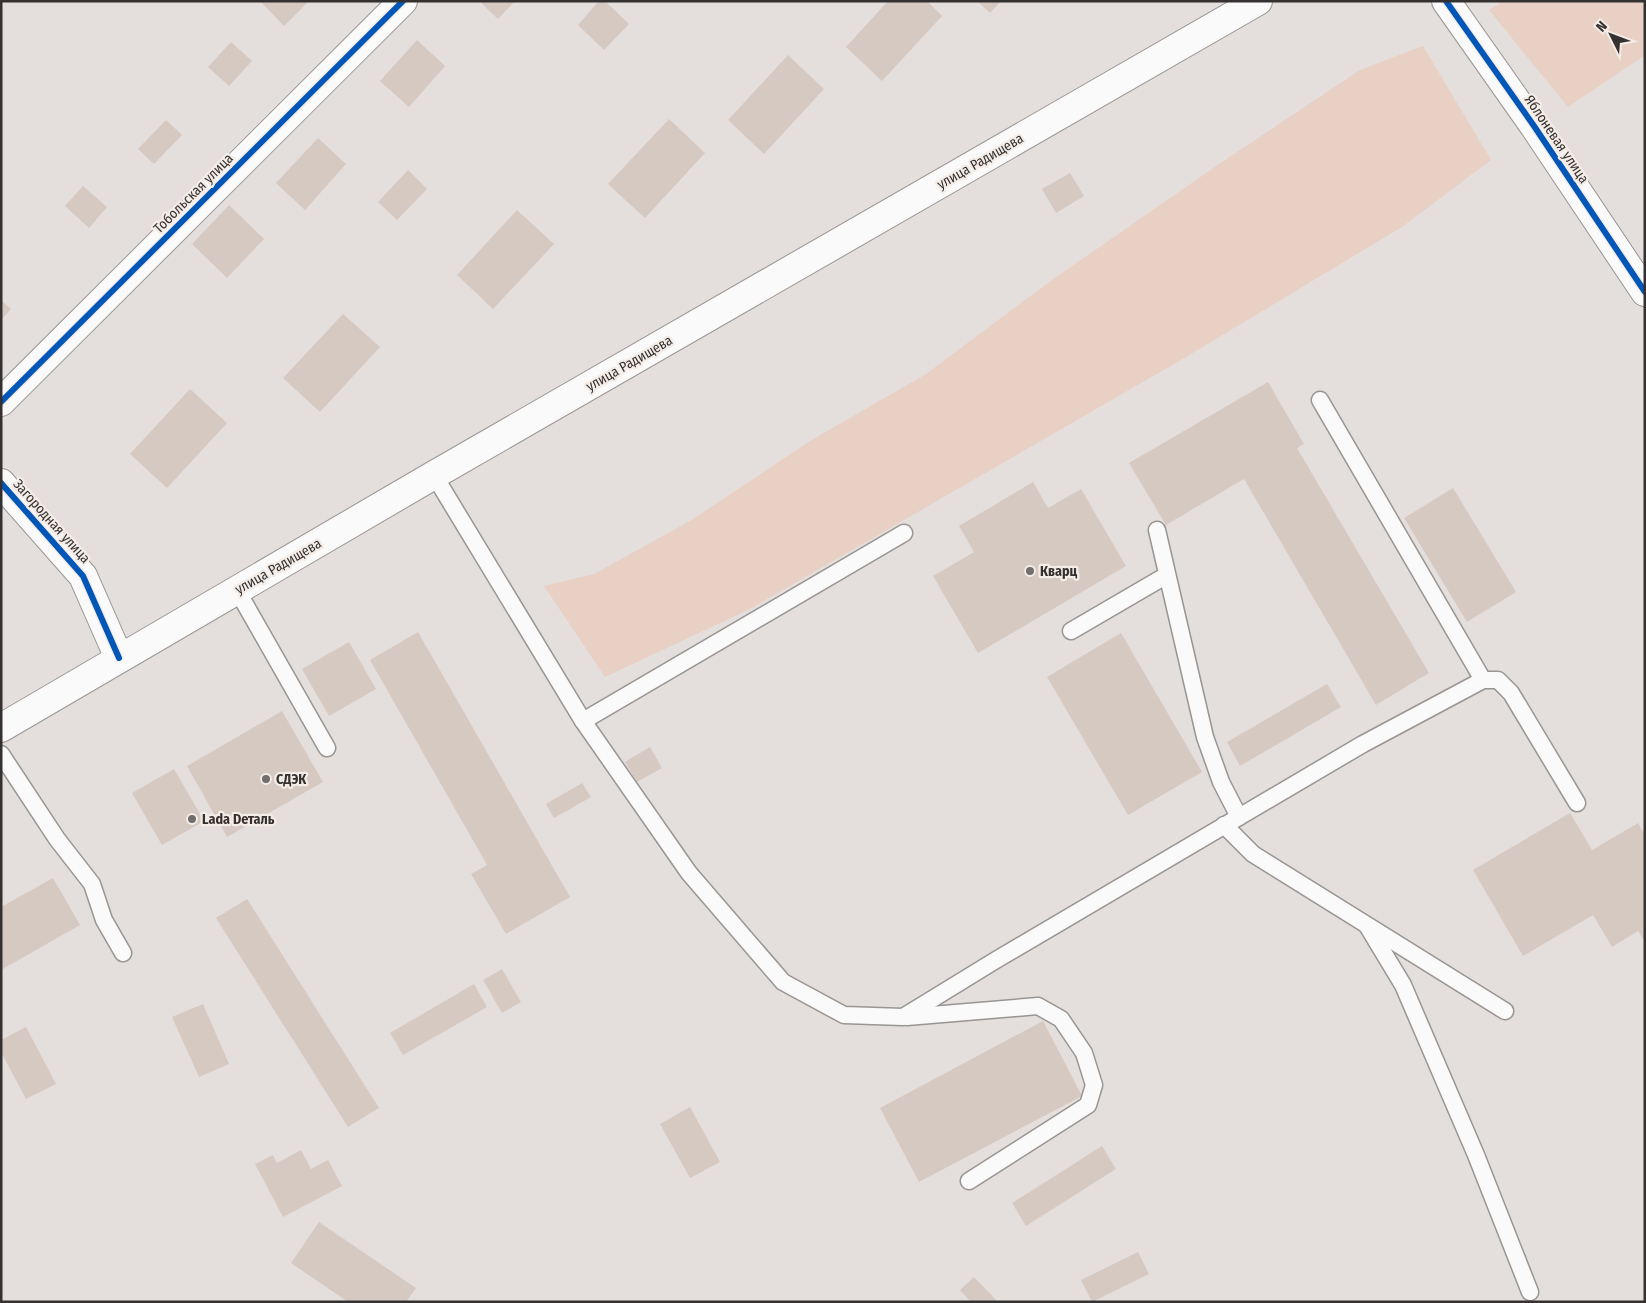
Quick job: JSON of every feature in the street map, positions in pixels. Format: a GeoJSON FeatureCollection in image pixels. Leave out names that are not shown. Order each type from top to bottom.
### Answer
{"type":"FeatureCollection","features":[{"type":"Feature","properties":{"kind":"main road","name":"Тобольская улица"},"geometry":{"type":"LineString","coordinates":[[1,402],[403,1]]}},
{"type":"Feature","properties":{"kind":"main road","name":"улица Радищева"},"geometry":{"type":"LineString","coordinates":[[1,728],[434,475],[1258,1]]}},
{"type":"Feature","properties":{"kind":"main road","name":"Яблоневая улица"},"geometry":{"type":"LineString","coordinates":[[1446,1],[1534,126],[1645,292]]}},
{"type":"Feature","properties":{"kind":"main road","name":"Загородная улица"},"geometry":{"type":"LineString","coordinates":[[1,483],[83,576],[119,658]]}},
{"type":"Feature","properties":{"kind":"lane"},"geometry":{"type":"LineString","coordinates":[[1320,400],[1483,680]]}},
{"type":"Feature","properties":{"kind":"lane"},"geometry":{"type":"LineString","coordinates":[[434,475],[583,721],[689,873],[783,982],[844,1015],[903,1017],[1038,1006],[1061,1019],[1084,1053],[1094,1085],[1088,1105],[969,1181]]}},
{"type":"Feature","properties":{"kind":"lane"},"geometry":{"type":"LineString","coordinates":[[1157,530],[1204,738],[1221,782],[1239,817]]}},
{"type":"Feature","properties":{"kind":"lane"},"geometry":{"type":"LineString","coordinates":[[583,721],[904,532]]}},
{"type":"Feature","properties":{"kind":"lane"},"geometry":{"type":"LineString","coordinates":[[1071,631],[1167,575]]}},
{"type":"Feature","properties":{"kind":"lane"},"geometry":{"type":"LineString","coordinates":[[237,590],[327,748]]}},
{"type":"Feature","properties":{"kind":"lane"},"geometry":{"type":"LineString","coordinates":[[903,1017],[996,960],[1363,744],[1483,680],[1498,680],[1511,693],[1577,803]]}},
{"type":"Feature","properties":{"kind":"lane"},"geometry":{"type":"LineString","coordinates":[[1,754],[57,839],[92,884],[104,920],[122,953]]}},
{"type":"Feature","properties":{"kind":"lane"},"geometry":{"type":"LineString","coordinates":[[1224,825],[1253,854],[1505,1011]]}},
{"type":"Feature","properties":{"kind":"lane"},"geometry":{"type":"LineString","coordinates":[[1368,927],[1403,985],[1476,1155],[1530,1292]]}},
{"type":"Feature","properties":{"kind":"shaded area"},"geometry":{"type":"Polygon","coordinates":[[[1503,1],[1645,1],[1645,55],[1568,107],[1489,10],[1503,1]]]}},
{"type":"Feature","properties":{"kind":"shaded area"},"geometry":{"type":"Polygon","coordinates":[[[1423,46],[1491,160],[1402,227],[1181,360],[750,609],[605,677],[544,586],[594,574],[690,521],[810,441],[926,374],[1052,280],[1219,164],[1360,70],[1423,46]]]}},
{"type":"Feature","properties":{"kind":"building"},"geometry":{"type":"Polygon","coordinates":[[[260,1],[309,1],[284,26],[260,1]]]}},
{"type":"Feature","properties":{"kind":"building"},"geometry":{"type":"Polygon","coordinates":[[[479,1],[515,1],[498,19],[479,1]]]}},
{"type":"Feature","properties":{"kind":"building"},"geometry":{"type":"Polygon","coordinates":[[[599,1],[605,1],[629,24],[604,50],[578,25],[599,1]]]}},
{"type":"Feature","properties":{"kind":"building"},"geometry":{"type":"Polygon","coordinates":[[[888,1],[927,1],[942,16],[882,81],[846,47],[888,1]]]}},
{"type":"Feature","properties":{"kind":"building"},"geometry":{"type":"Polygon","coordinates":[[[977,1],[1001,1],[990,13],[977,1]]]}},
{"type":"Feature","properties":{"kind":"building"},"geometry":{"type":"Polygon","coordinates":[[[417,40],[445,66],[409,107],[380,81],[417,40]]]}},
{"type":"Feature","properties":{"kind":"building"},"geometry":{"type":"Polygon","coordinates":[[[231,42],[252,61],[229,86],[208,67],[231,42]]]}},
{"type":"Feature","properties":{"kind":"building"},"geometry":{"type":"Polygon","coordinates":[[[788,55],[824,89],[764,154],[728,120],[788,55]]]}},
{"type":"Feature","properties":{"kind":"building"},"geometry":{"type":"Polygon","coordinates":[[[669,119],[705,153],[645,218],[608,184],[669,119]]]}},
{"type":"Feature","properties":{"kind":"building"},"geometry":{"type":"Polygon","coordinates":[[[166,120],[182,135],[154,164],[138,149],[166,120]]]}},
{"type":"Feature","properties":{"kind":"building"},"geometry":{"type":"Polygon","coordinates":[[[318,138],[346,164],[305,210],[276,183],[318,138]]]}},
{"type":"Feature","properties":{"kind":"building"},"geometry":{"type":"Polygon","coordinates":[[[408,170],[427,189],[397,220],[378,202],[408,170]]]}},
{"type":"Feature","properties":{"kind":"building"},"geometry":{"type":"Polygon","coordinates":[[[1070,173],[1084,196],[1056,213],[1042,189],[1070,173]]]}},
{"type":"Feature","properties":{"kind":"building"},"geometry":{"type":"Polygon","coordinates":[[[83,186],[107,207],[89,228],[65,206],[83,186]]]}},
{"type":"Feature","properties":{"kind":"building"},"geometry":{"type":"Polygon","coordinates":[[[229,205],[264,239],[227,278],[192,244],[229,205]]]}},
{"type":"Feature","properties":{"kind":"building"},"geometry":{"type":"Polygon","coordinates":[[[517,210],[554,244],[493,309],[457,275],[517,210]]]}},
{"type":"Feature","properties":{"kind":"building"},"geometry":{"type":"Polygon","coordinates":[[[1,300],[11,309],[1,320],[1,300]]]}},
{"type":"Feature","properties":{"kind":"building"},"geometry":{"type":"Polygon","coordinates":[[[343,314],[380,347],[320,412],[283,378],[343,314]]]}},
{"type":"Feature","properties":{"kind":"building"},"geometry":{"type":"Polygon","coordinates":[[[1268,382],[1304,444],[1297,448],[1429,673],[1376,705],[1244,479],[1166,525],[1129,463],[1268,382]]]}},
{"type":"Feature","properties":{"kind":"building"},"geometry":{"type":"Polygon","coordinates":[[[190,389],[227,423],[167,488],[130,454],[190,389]]]}},
{"type":"Feature","properties":{"kind":"building","name":"Кварц"},"geometry":{"type":"Polygon","coordinates":[[[1033,482],[1048,508],[1081,489],[1126,566],[978,653],[933,576],[974,552],[959,526],[1033,482]]]}},
{"type":"Feature","properties":{"kind":"building"},"geometry":{"type":"Polygon","coordinates":[[[1453,488],[1516,592],[1467,622],[1404,518],[1453,488]]]}},
{"type":"Feature","properties":{"kind":"building"},"geometry":{"type":"Polygon","coordinates":[[[418,632],[570,897],[506,934],[471,874],[487,865],[370,660],[418,632]]]}},
{"type":"Feature","properties":{"kind":"building"},"geometry":{"type":"Polygon","coordinates":[[[1121,633],[1202,772],[1128,815],[1047,677],[1121,633]]]}},
{"type":"Feature","properties":{"kind":"building"},"geometry":{"type":"Polygon","coordinates":[[[349,642],[376,689],[329,716],[302,669],[349,642]]]}},
{"type":"Feature","properties":{"kind":"building"},"geometry":{"type":"Polygon","coordinates":[[[1327,684],[1341,707],[1240,766],[1227,742],[1327,684]]]}},
{"type":"Feature","properties":{"kind":"building"},"geometry":{"type":"Polygon","coordinates":[[[282,711],[323,782],[227,837],[187,766],[282,711]]]}},
{"type":"Feature","properties":{"kind":"building"},"geometry":{"type":"Polygon","coordinates":[[[650,747],[662,768],[637,782],[625,762],[650,747]]]}},
{"type":"Feature","properties":{"kind":"building"},"geometry":{"type":"Polygon","coordinates":[[[174,769],[204,821],[162,845],[132,793],[174,769]]]}},
{"type":"Feature","properties":{"kind":"building"},"geometry":{"type":"Polygon","coordinates":[[[582,783],[591,797],[554,818],[546,804],[582,783]]]}},
{"type":"Feature","properties":{"kind":"building"},"geometry":{"type":"Polygon","coordinates":[[[1570,813],[1592,850],[1638,823],[1645,835],[1645,942],[1638,931],[1612,947],[1593,915],[1523,956],[1473,870],[1570,813]]]}},
{"type":"Feature","properties":{"kind":"building"},"geometry":{"type":"Polygon","coordinates":[[[53,878],[80,925],[1,970],[1,907],[53,878]]]}},
{"type":"Feature","properties":{"kind":"building"},"geometry":{"type":"Polygon","coordinates":[[[247,899],[379,1108],[348,1127],[216,918],[247,899]]]}},
{"type":"Feature","properties":{"kind":"building"},"geometry":{"type":"Polygon","coordinates":[[[502,969],[521,1002],[502,1013],[483,980],[502,969]]]}},
{"type":"Feature","properties":{"kind":"building"},"geometry":{"type":"Polygon","coordinates":[[[474,984],[487,1007],[403,1055],[390,1033],[474,984]]]}},
{"type":"Feature","properties":{"kind":"building"},"geometry":{"type":"Polygon","coordinates":[[[203,1004],[229,1064],[199,1077],[172,1017],[203,1004]]]}},
{"type":"Feature","properties":{"kind":"building"},"geometry":{"type":"Polygon","coordinates":[[[1043,1021],[1082,1096],[919,1182],[880,1108],[1043,1021]]]}},
{"type":"Feature","properties":{"kind":"building"},"geometry":{"type":"Polygon","coordinates":[[[26,1027],[56,1084],[26,1099],[1,1052],[1,1040],[26,1027]]]}},
{"type":"Feature","properties":{"kind":"building"},"geometry":{"type":"Polygon","coordinates":[[[690,1107],[720,1162],[690,1178],[660,1124],[690,1107]]]}},
{"type":"Feature","properties":{"kind":"building"},"geometry":{"type":"Polygon","coordinates":[[[1102,1146],[1116,1169],[1026,1226],[1012,1203],[1102,1146]]]}},
{"type":"Feature","properties":{"kind":"building"},"geometry":{"type":"Polygon","coordinates":[[[301,1150],[311,1169],[328,1160],[342,1186],[283,1217],[255,1164],[273,1155],[277,1163],[301,1150]]]}},
{"type":"Feature","properties":{"kind":"building"},"geometry":{"type":"Polygon","coordinates":[[[319,1222],[416,1288],[406,1302],[348,1302],[291,1263],[319,1222]]]}},
{"type":"Feature","properties":{"kind":"building"},"geometry":{"type":"Polygon","coordinates":[[[1138,1252],[1149,1274],[1092,1302],[1081,1280],[1138,1252]]]}},
{"type":"Feature","properties":{"kind":"building"},"geometry":{"type":"Polygon","coordinates":[[[974,1277],[998,1302],[971,1302],[960,1290],[974,1277]]]}},
{"type":"Feature","properties":{"kind":"cycle path"},"geometry":{"type":"LineString","coordinates":[[1,402],[403,1]]}},
{"type":"Feature","properties":{"kind":"cycle path"},"geometry":{"type":"LineString","coordinates":[[1446,1],[1534,126],[1645,292]]}},
{"type":"Feature","properties":{"kind":"cycle path"},"geometry":{"type":"LineString","coordinates":[[1,483],[83,576],[119,658]]}},
{"type":"Feature","properties":{"kind":"place","name":"Кварц"},"geometry":{"type":"Point","coordinates":[1030,571]}},
{"type":"Feature","properties":{"kind":"place","name":"СДЭК"},"geometry":{"type":"Point","coordinates":[266,779]}},
{"type":"Feature","properties":{"kind":"place","name":"Lada Dеталь"},"geometry":{"type":"Point","coordinates":[192,819]}}]}
